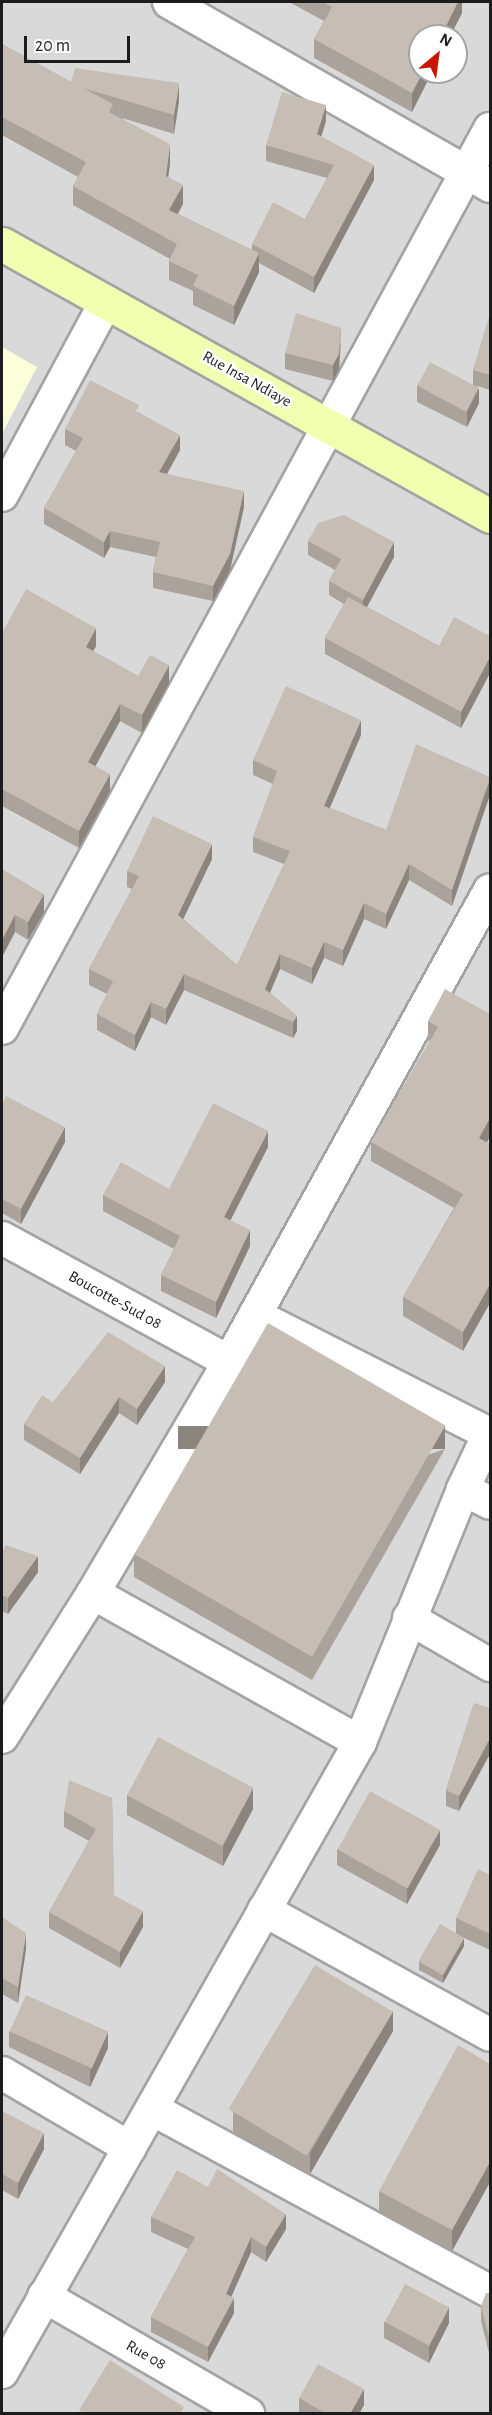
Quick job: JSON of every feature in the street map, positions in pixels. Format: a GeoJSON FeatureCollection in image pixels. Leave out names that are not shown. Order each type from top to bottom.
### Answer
{"type":"FeatureCollection","features":[{"type":"Feature","properties":{"kind":"main road","name":"Rue Insa Ndiaye"},"geometry":{"type":"LineString","coordinates":[[2,244],[490,516]]}},
{"type":"Feature","properties":{"kind":"street"},"geometry":{"type":"LineString","coordinates":[[169,2],[479,179]]}},
{"type":"Feature","properties":{"kind":"street"},"geometry":{"type":"LineString","coordinates":[[2,1028],[330,425],[479,179],[490,129]]}},
{"type":"Feature","properties":{"kind":"street"},"geometry":{"type":"LineString","coordinates":[[2,495],[106,302]]}},
{"type":"Feature","properties":{"kind":"street"},"geometry":{"type":"LineString","coordinates":[[5,1723],[93,1593],[230,1362],[490,890]]}},
{"type":"Feature","properties":{"kind":"street","name":"Boucotte-Sud 08"},"geometry":{"type":"LineString","coordinates":[[2,1238],[230,1362]]}},
{"type":"Feature","properties":{"kind":"street"},"geometry":{"type":"LineString","coordinates":[[2,2372],[44,2296],[154,2110],[360,1742],[409,1618],[463,1490],[490,1433],[255,1315]]}},
{"type":"Feature","properties":{"kind":"street"},"geometry":{"type":"LineString","coordinates":[[463,1490],[490,1503]]}},
{"type":"Feature","properties":{"kind":"street"},"geometry":{"type":"LineString","coordinates":[[93,1593],[360,1742]]}},
{"type":"Feature","properties":{"kind":"street"},"geometry":{"type":"LineString","coordinates":[[409,1618],[490,1665]]}},
{"type":"Feature","properties":{"kind":"street"},"geometry":{"type":"LineString","coordinates":[[264,1910],[490,2035]]}},
{"type":"Feature","properties":{"kind":"street"},"geometry":{"type":"LineString","coordinates":[[2,2073],[130,2148]]}},
{"type":"Feature","properties":{"kind":"street"},"geometry":{"type":"LineString","coordinates":[[154,2110],[490,2292]]}},
{"type":"Feature","properties":{"kind":"street","name":"Rue 08"},"geometry":{"type":"LineString","coordinates":[[44,2296],[248,2414]]}},
{"type":"Feature","properties":{"kind":"shaded area"},"geometry":{"type":"Polygon","coordinates":[[[2,2],[490,2],[490,2413],[2,2413],[2,2]]]}},
{"type":"Feature","properties":{"kind":"shaded area"},"geometry":{"type":"Polygon","coordinates":[[[2,347],[37,367],[2,434],[2,347]]]}},
{"type":"Feature","properties":{"kind":"building"},"geometry":{"type":"Polygon","coordinates":[[[323,2],[458,2],[447,24],[408,24],[408,84],[417,84],[412,93],[314,39],[332,7],[323,2]]]}},
{"type":"Feature","properties":{"kind":"building"},"geometry":{"type":"Polygon","coordinates":[[[2,44],[71,82],[75,68],[179,83],[174,115],[83,88],[113,104],[109,112],[170,144],[166,176],[183,185],[169,210],[259,253],[234,306],[193,286],[198,275],[169,261],[177,244],[73,186],[86,162],[2,117],[2,44]]]}},
{"type":"Feature","properties":{"kind":"building"},"geometry":{"type":"Polygon","coordinates":[[[282,92],[326,105],[317,134],[374,165],[314,277],[252,244],[273,202],[305,219],[334,165],[266,145],[282,92]]]}},
{"type":"Feature","properties":{"kind":"building"},"geometry":{"type":"Polygon","coordinates":[[[296,313],[341,328],[339,354],[333,365],[285,353],[296,313]]]}},
{"type":"Feature","properties":{"kind":"building"},"geometry":{"type":"Polygon","coordinates":[[[490,318],[490,375],[473,370],[490,318]]]}},
{"type":"Feature","properties":{"kind":"building"},"geometry":{"type":"Polygon","coordinates":[[[430,362],[479,388],[466,412],[417,386],[430,362]]]}},
{"type":"Feature","properties":{"kind":"building"},"geometry":{"type":"Polygon","coordinates":[[[90,380],[139,405],[136,411],[180,435],[159,472],[244,491],[230,554],[213,586],[153,572],[160,542],[110,531],[104,542],[44,508],[83,438],[65,429],[90,380]]]}},
{"type":"Feature","properties":{"kind":"building"},"geometry":{"type":"Polygon","coordinates":[[[344,515],[394,542],[363,600],[329,581],[341,559],[308,541],[318,523],[344,515]]]}},
{"type":"Feature","properties":{"kind":"building"},"geometry":{"type":"Polygon","coordinates":[[[26,589],[96,628],[86,647],[138,676],[150,655],[169,665],[142,715],[120,704],[88,762],[110,774],[79,831],[2,789],[2,633],[26,589]]]}},
{"type":"Feature","properties":{"kind":"building"},"geometry":{"type":"Polygon","coordinates":[[[348,597],[439,646],[454,617],[490,636],[490,657],[461,712],[325,638],[348,597]]]}},
{"type":"Feature","properties":{"kind":"building"},"geometry":{"type":"Polygon","coordinates":[[[286,686],[361,720],[324,806],[386,830],[416,744],[490,777],[452,890],[409,864],[386,914],[364,903],[343,950],[324,942],[312,968],[280,954],[265,989],[297,1016],[293,1022],[184,974],[166,1009],[151,1002],[135,1035],[97,1014],[113,981],[89,969],[139,876],[127,871],[153,816],[212,844],[178,915],[237,965],[290,851],[253,837],[277,771],[253,760],[286,686]]]}},
{"type":"Feature","properties":{"kind":"building"},"geometry":{"type":"Polygon","coordinates":[[[2,869],[44,894],[28,922],[15,915],[2,940],[2,869]]]}},
{"type":"Feature","properties":{"kind":"building"},"geometry":{"type":"Polygon","coordinates":[[[445,989],[490,1014],[490,1118],[479,1138],[490,1144],[490,1284],[463,1332],[403,1297],[463,1194],[371,1142],[438,1027],[428,1021],[445,989]]]}},
{"type":"Feature","properties":{"kind":"building"},"geometry":{"type":"Polygon","coordinates":[[[6,1096],[65,1127],[21,1209],[2,1199],[2,1105],[6,1096]]]}},
{"type":"Feature","properties":{"kind":"building"},"geometry":{"type":"Polygon","coordinates":[[[213,1103],[268,1131],[224,1217],[250,1230],[216,1302],[161,1275],[180,1236],[103,1195],[121,1162],[169,1189],[213,1103]]]}},
{"type":"Feature","properties":{"kind":"building"},"geometry":{"type":"Polygon","coordinates":[[[268,1323],[446,1426],[312,1657],[134,1554],[268,1323]]]}},
{"type":"Feature","properties":{"kind":"building"},"geometry":{"type":"Polygon","coordinates":[[[108,1332],[165,1366],[137,1409],[119,1397],[80,1458],[24,1424],[42,1395],[53,1402],[108,1332]]]}},
{"type":"Feature","properties":{"kind":"building"},"geometry":{"type":"Polygon","coordinates":[[[6,1545],[38,1556],[8,1598],[2,1595],[2,1553],[6,1545]]]}},
{"type":"Feature","properties":{"kind":"building"},"geometry":{"type":"Polygon","coordinates":[[[474,1703],[490,1708],[490,1738],[459,1796],[446,1790],[474,1703]]]}},
{"type":"Feature","properties":{"kind":"building"},"geometry":{"type":"Polygon","coordinates":[[[158,1737],[253,1788],[222,1846],[127,1795],[158,1737]]]}},
{"type":"Feature","properties":{"kind":"building"},"geometry":{"type":"Polygon","coordinates":[[[69,1780],[112,1798],[114,1895],[143,1911],[120,1952],[49,1912],[96,1829],[64,1811],[69,1780]]]}},
{"type":"Feature","properties":{"kind":"building"},"geometry":{"type":"Polygon","coordinates":[[[370,1791],[440,1830],[407,1888],[338,1850],[370,1791]]]}},
{"type":"Feature","properties":{"kind":"building"},"geometry":{"type":"Polygon","coordinates":[[[478,1869],[490,1875],[490,1934],[456,1918],[478,1869]]]}},
{"type":"Feature","properties":{"kind":"building"},"geometry":{"type":"Polygon","coordinates":[[[2,1917],[26,1933],[18,1987],[2,1978],[2,1917]]]}},
{"type":"Feature","properties":{"kind":"building"},"geometry":{"type":"Polygon","coordinates":[[[440,1924],[464,1938],[443,1975],[418,1961],[440,1924]]]}},
{"type":"Feature","properties":{"kind":"building"},"geometry":{"type":"Polygon","coordinates":[[[315,1965],[393,2012],[306,2156],[228,2109],[315,1965]]]}},
{"type":"Feature","properties":{"kind":"building"},"geometry":{"type":"Polygon","coordinates":[[[26,1995],[108,2032],[92,2068],[10,2032],[26,1995]]]}},
{"type":"Feature","properties":{"kind":"building"},"geometry":{"type":"Polygon","coordinates":[[[458,2045],[490,2064],[490,2162],[452,2230],[379,2191],[458,2045]]]}},
{"type":"Feature","properties":{"kind":"building"},"geometry":{"type":"Polygon","coordinates":[[[2,2111],[44,2133],[18,2183],[2,2174],[2,2111]]]}},
{"type":"Feature","properties":{"kind":"building"},"geometry":{"type":"Polygon","coordinates":[[[217,2169],[286,2214],[266,2247],[251,2237],[226,2294],[234,2298],[208,2347],[151,2317],[195,2237],[151,2217],[177,2170],[208,2187],[217,2169]]]}},
{"type":"Feature","properties":{"kind":"building"},"geometry":{"type":"Polygon","coordinates":[[[405,2284],[449,2307],[429,2345],[385,2322],[405,2284]]]}},
{"type":"Feature","properties":{"kind":"building"},"geometry":{"type":"Polygon","coordinates":[[[486,2293],[490,2293],[490,2341],[481,2306],[486,2293]]]}},
{"type":"Feature","properties":{"kind":"building"},"geometry":{"type":"Polygon","coordinates":[[[110,2360],[184,2407],[180,2414],[85,2414],[79,2410],[110,2360]]]}},
{"type":"Feature","properties":{"kind":"building"},"geometry":{"type":"Polygon","coordinates":[[[318,2364],[364,2389],[350,2414],[327,2414],[299,2398],[318,2364]]]}}]}
